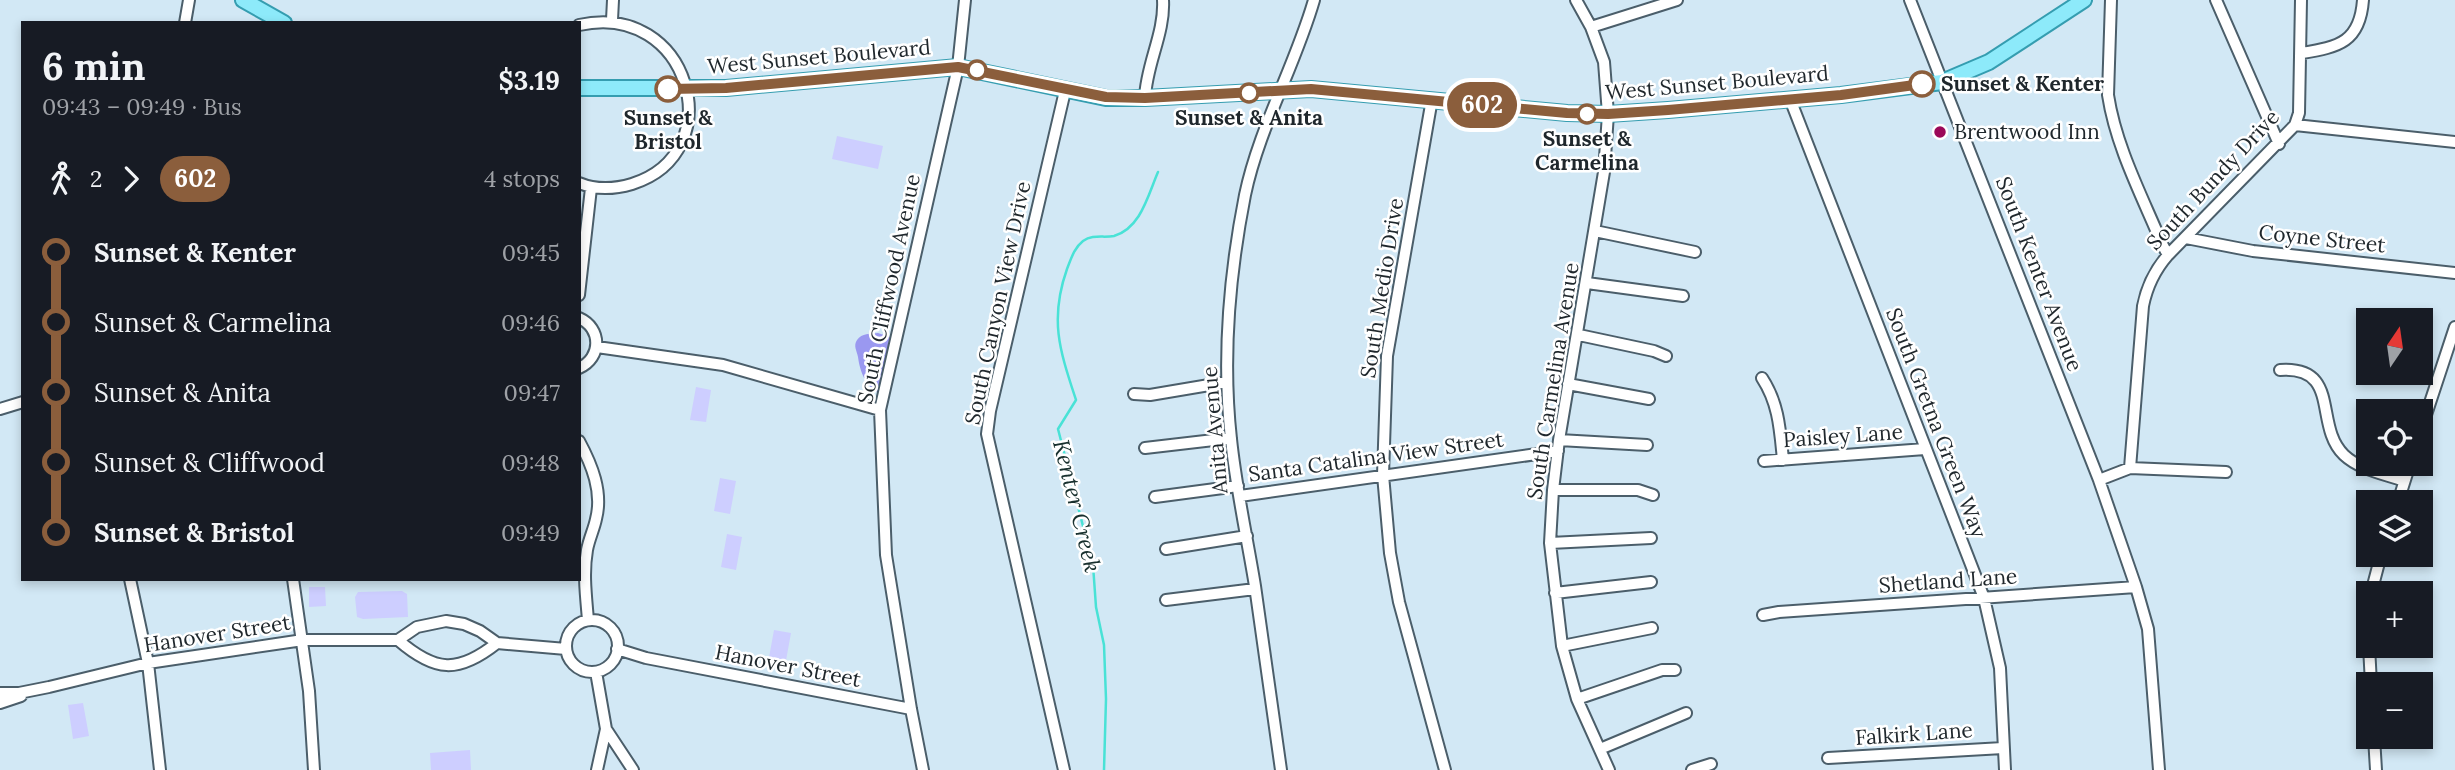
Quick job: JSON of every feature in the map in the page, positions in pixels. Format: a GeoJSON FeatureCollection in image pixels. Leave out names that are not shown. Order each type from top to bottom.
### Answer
{"type":"FeatureCollection","features":[{"type":"Feature","properties":{"kind":"main road"},"geometry":{"type":"LineString","coordinates":[[243,0],[280,21]]}},
{"type":"Feature","properties":{"kind":"main road","name":"West Sunset Boulevard"},"geometry":{"type":"LineString","coordinates":[[581,88],[689,90],[958,67],[1065,91],[1106,97],[1145,98],[1311,89],[1567,113],[1608,114],[1790,99],[1942,82],[1989,62],[2084,0]]}},
{"type":"Feature","properties":{"kind":"street"},"geometry":{"type":"LineString","coordinates":[[185,21],[190,0]]}},
{"type":"Feature","properties":{"kind":"street"},"geometry":{"type":"LineString","coordinates":[[612,20],[613,0]]}},
{"type":"Feature","properties":{"kind":"street","name":"South Cliffwood Avenue"},"geometry":{"type":"LineString","coordinates":[[923,770],[886,555],[880,410],[958,67],[965,0]]}},
{"type":"Feature","properties":{"kind":"street"},"geometry":{"type":"LineString","coordinates":[[1145,98],[1146,80],[1164,13],[1163,0]]}},
{"type":"Feature","properties":{"kind":"street","name":"Anita Avenue"},"geometry":{"type":"LineString","coordinates":[[1281,770],[1231,438],[1227,382],[1228,298],[1242,214],[1259,148],[1303,37],[1314,0]]}},
{"type":"Feature","properties":{"kind":"street","name":"South Carmelina Avenue"},"geometry":{"type":"LineString","coordinates":[[1576,0],[1591,27],[1604,62],[1608,114],[1604,172],[1559,445],[1550,543],[1562,646],[1577,699],[1609,770]]}},
{"type":"Feature","properties":{"kind":"street"},"geometry":{"type":"LineString","coordinates":[[1591,27],[1677,0]]}},
{"type":"Feature","properties":{"kind":"street","name":"South Kenter Avenue"},"geometry":{"type":"LineString","coordinates":[[1910,0],[2099,480]]}},
{"type":"Feature","properties":{"kind":"street"},"geometry":{"type":"LineString","coordinates":[[2110,0],[2108,95],[2111,110],[2117,135],[2168,255]]}},
{"type":"Feature","properties":{"kind":"street"},"geometry":{"type":"LineString","coordinates":[[2216,0],[2278,144]]}},
{"type":"Feature","properties":{"kind":"street","name":"South Bundy Drive"},"geometry":{"type":"LineString","coordinates":[[2130,468],[2143,306],[2149,284],[2157,267],[2168,255],[2295,125],[2299,113],[2302,53],[2301,0]]}},
{"type":"Feature","properties":{"kind":"street"},"geometry":{"type":"LineString","coordinates":[[2302,53],[2330,49],[2347,40],[2357,29],[2363,0]]}},
{"type":"Feature","properties":{"kind":"street"},"geometry":{"type":"LineString","coordinates":[[581,25],[612,20],[643,30],[671,50],[682,69],[689,90],[686,124],[680,144],[668,163],[645,179],[621,187],[591,188],[581,184]]}},
{"type":"Feature","properties":{"kind":"street","name":"South Canyon View Drive"},"geometry":{"type":"LineString","coordinates":[[1064,770],[987,434],[990,411],[1065,91]]}},
{"type":"Feature","properties":{"kind":"street","name":"South Medio Drive"},"geometry":{"type":"LineString","coordinates":[[1432,99],[1388,356],[1384,475],[1390,552],[1399,602],[1445,770]]}},
{"type":"Feature","properties":{"kind":"street","name":"South Gretna Green Way"},"geometry":{"type":"LineString","coordinates":[[1790,99],[1984,598],[2000,668],[2005,770]]}},
{"type":"Feature","properties":{"kind":"street"},"geometry":{"type":"LineString","coordinates":[[2295,125],[2455,142]]}},
{"type":"Feature","properties":{"kind":"street"},"geometry":{"type":"LineString","coordinates":[[581,277],[591,188]]}},
{"type":"Feature","properties":{"kind":"street"},"geometry":{"type":"LineString","coordinates":[[1595,231],[1695,252]]}},
{"type":"Feature","properties":{"kind":"street","name":"Coyne Street"},"geometry":{"type":"LineString","coordinates":[[2186,238],[2253,251],[2455,273]]}},
{"type":"Feature","properties":{"kind":"street"},"geometry":{"type":"LineString","coordinates":[[1587,283],[1683,296]]}},
{"type":"Feature","properties":{"kind":"street"},"geometry":{"type":"LineString","coordinates":[[581,319],[595,332],[597,347],[590,361],[581,367]]}},
{"type":"Feature","properties":{"kind":"street"},"geometry":{"type":"LineString","coordinates":[[2432,399],[2453,342],[2455,327]]}},
{"type":"Feature","properties":{"kind":"street"},"geometry":{"type":"LineString","coordinates":[[1578,335],[1666,356]]}},
{"type":"Feature","properties":{"kind":"street"},"geometry":{"type":"LineString","coordinates":[[597,347],[723,365],[880,410]]}},
{"type":"Feature","properties":{"kind":"street"},"geometry":{"type":"LineString","coordinates":[[2280,370],[2292,369],[2314,378],[2325,399],[2333,441],[2344,454],[2356,464],[2404,481]]}},
{"type":"Feature","properties":{"kind":"street"},"geometry":{"type":"LineString","coordinates":[[1762,378],[1772,393],[1778,412],[1783,460]]}},
{"type":"Feature","properties":{"kind":"street"},"geometry":{"type":"LineString","coordinates":[[1134,394],[1150,395],[1227,382]]}},
{"type":"Feature","properties":{"kind":"street"},"geometry":{"type":"LineString","coordinates":[[1568,384],[1649,399]]}},
{"type":"Feature","properties":{"kind":"street"},"geometry":{"type":"LineString","coordinates":[[0,409],[21,403]]}},
{"type":"Feature","properties":{"kind":"street"},"geometry":{"type":"LineString","coordinates":[[1145,448],[1231,438]]}},
{"type":"Feature","properties":{"kind":"street","name":"Santa Catalina View Street"},"geometry":{"type":"LineString","coordinates":[[1155,497],[1384,475],[1559,445],[1647,445]]}},
{"type":"Feature","properties":{"kind":"street"},"geometry":{"type":"LineString","coordinates":[[581,446],[595,477],[599,495],[597,516],[582,572],[588,620]]}},
{"type":"Feature","properties":{"kind":"street","name":"Paisley Lane"},"geometry":{"type":"LineString","coordinates":[[1764,461],[1925,449]]}},
{"type":"Feature","properties":{"kind":"street"},"geometry":{"type":"LineString","coordinates":[[2159,770],[2148,629],[2099,480],[2130,468],[2226,472]]}},
{"type":"Feature","properties":{"kind":"street"},"geometry":{"type":"LineString","coordinates":[[2401,490],[2406,476]]}},
{"type":"Feature","properties":{"kind":"street"},"geometry":{"type":"LineString","coordinates":[[1553,490],[1638,490],[1653,495]]}},
{"type":"Feature","properties":{"kind":"street"},"geometry":{"type":"LineString","coordinates":[[1166,549],[1247,536]]}},
{"type":"Feature","properties":{"kind":"street"},"geometry":{"type":"LineString","coordinates":[[1550,543],[1651,538]]}},
{"type":"Feature","properties":{"kind":"street"},"geometry":{"type":"LineString","coordinates":[[130,581],[148,663],[160,770]]}},
{"type":"Feature","properties":{"kind":"street"},"geometry":{"type":"LineString","coordinates":[[293,581],[303,640],[314,770]]}},
{"type":"Feature","properties":{"kind":"street"},"geometry":{"type":"LineString","coordinates":[[1555,593],[1651,582]]}},
{"type":"Feature","properties":{"kind":"street","name":"Shetland Lane"},"geometry":{"type":"LineString","coordinates":[[1763,615],[2136,587]]}},
{"type":"Feature","properties":{"kind":"street"},"geometry":{"type":"LineString","coordinates":[[1166,600],[1255,589]]}},
{"type":"Feature","properties":{"kind":"street"},"geometry":{"type":"LineString","coordinates":[[588,620],[598,621],[612,630],[617,637],[617,649],[614,661],[596,672],[579,669],[568,657],[566,642],[571,630],[588,620]]}},
{"type":"Feature","properties":{"kind":"street","name":"Hanover Street"},"geometry":{"type":"LineString","coordinates":[[0,693],[45,688],[148,663],[303,640],[398,640],[417,627],[446,621],[464,624],[497,643],[566,649]]}},
{"type":"Feature","properties":{"kind":"street"},"geometry":{"type":"LineString","coordinates":[[1562,646],[1652,628]]}},
{"type":"Feature","properties":{"kind":"street"},"geometry":{"type":"LineString","coordinates":[[398,640],[429,662],[446,666],[463,664],[478,658],[497,643]]}},
{"type":"Feature","properties":{"kind":"street","name":"Hanover Street"},"geometry":{"type":"LineString","coordinates":[[617,649],[646,658],[911,709]]}},
{"type":"Feature","properties":{"kind":"street"},"geometry":{"type":"LineString","coordinates":[[1577,699],[1662,670],[1675,670]]}},
{"type":"Feature","properties":{"kind":"street"},"geometry":{"type":"LineString","coordinates":[[596,672],[606,729],[597,770]]}},
{"type":"Feature","properties":{"kind":"street","name":"Hanover Street"},"geometry":{"type":"LineString","coordinates":[[0,703],[45,688]]}},
{"type":"Feature","properties":{"kind":"street"},"geometry":{"type":"LineString","coordinates":[[1600,749],[1686,713]]}},
{"type":"Feature","properties":{"kind":"street"},"geometry":{"type":"LineString","coordinates":[[606,729],[633,770]]}},
{"type":"Feature","properties":{"kind":"street","name":"Falkirk Lane"},"geometry":{"type":"LineString","coordinates":[[1828,758],[2003,748]]}},
{"type":"Feature","properties":{"kind":"street"},"geometry":{"type":"LineString","coordinates":[[2375,749],[2376,770]]}},
{"type":"Feature","properties":{"kind":"street"},"geometry":{"type":"LineString","coordinates":[[1692,770],[1711,764]]}},
{"type":"Feature","properties":{"kind":"shaded area"},"geometry":{"type":"Polygon","coordinates":[[[837,136],[883,146],[878,169],[832,159],[837,136]]]}},
{"type":"Feature","properties":{"kind":"shaded area"},"geometry":{"type":"Polygon","coordinates":[[[878,333],[893,338],[881,394],[871,388],[865,379],[855,346],[861,336],[878,333]]]}},
{"type":"Feature","properties":{"kind":"shaded area"},"geometry":{"type":"Polygon","coordinates":[[[696,387],[711,390],[706,422],[690,420],[696,387]]]}},
{"type":"Feature","properties":{"kind":"shaded area"},"geometry":{"type":"Polygon","coordinates":[[[720,478],[736,481],[730,514],[714,511],[720,478]]]}},
{"type":"Feature","properties":{"kind":"shaded area"},"geometry":{"type":"Polygon","coordinates":[[[727,534],[742,537],[736,570],[721,567],[727,534]]]}},
{"type":"Feature","properties":{"kind":"shaded area"},"geometry":{"type":"Polygon","coordinates":[[[309,587],[325,587],[326,606],[309,607],[309,587]]]}},
{"type":"Feature","properties":{"kind":"shaded area"},"geometry":{"type":"Polygon","coordinates":[[[402,591],[407,594],[408,617],[357,617],[355,597],[358,592],[402,591]]]}},
{"type":"Feature","properties":{"kind":"shaded area"},"geometry":{"type":"Polygon","coordinates":[[[774,630],[791,633],[785,666],[768,663],[774,630]]]}},
{"type":"Feature","properties":{"kind":"shaded area"},"geometry":{"type":"Polygon","coordinates":[[[83,703],[89,736],[73,739],[68,705],[83,703]]]}},
{"type":"Feature","properties":{"kind":"shaded area"},"geometry":{"type":"Polygon","coordinates":[[[470,750],[471,770],[431,770],[430,753],[470,750]]]}},
{"type":"Feature","properties":{"kind":"waterway","name":"Kenter Creek"},"geometry":{"type":"LineString","coordinates":[[1104,770],[1104,645],[1096,607],[1093,565],[1058,429],[1076,400],[1061,350],[1059,304],[1067,269],[1077,247],[1087,239],[1114,236],[1131,226],[1142,210],[1158,172]]}},
{"type":"Feature","properties":{"kind":"bus line","name":"602"},"geometry":{"type":"LineString","coordinates":[[668,89],[726,88],[958,67],[1065,91],[1106,97],[1145,98],[1311,89],[1567,113],[1608,114],[1841,95],[1922,84]]}},
{"type":"Feature","properties":{"kind":"place","name":"Sunset & Kenter"},"geometry":{"type":"Point","coordinates":[1922,84]}},
{"type":"Feature","properties":{"kind":"place","name":"Sunset & Bristol"},"geometry":{"type":"Point","coordinates":[668,89]}},
{"type":"Feature","properties":{"kind":"place","name":"Sunset & Anita"},"geometry":{"type":"Point","coordinates":[1249,93]}},
{"type":"Feature","properties":{"kind":"place","name":"Sunset & Carmelina"},"geometry":{"type":"Point","coordinates":[1587,114]}},
{"type":"Feature","properties":{"kind":"place","name":"Brentwood Inn"},"geometry":{"type":"Point","coordinates":[1940,132]}}]}
